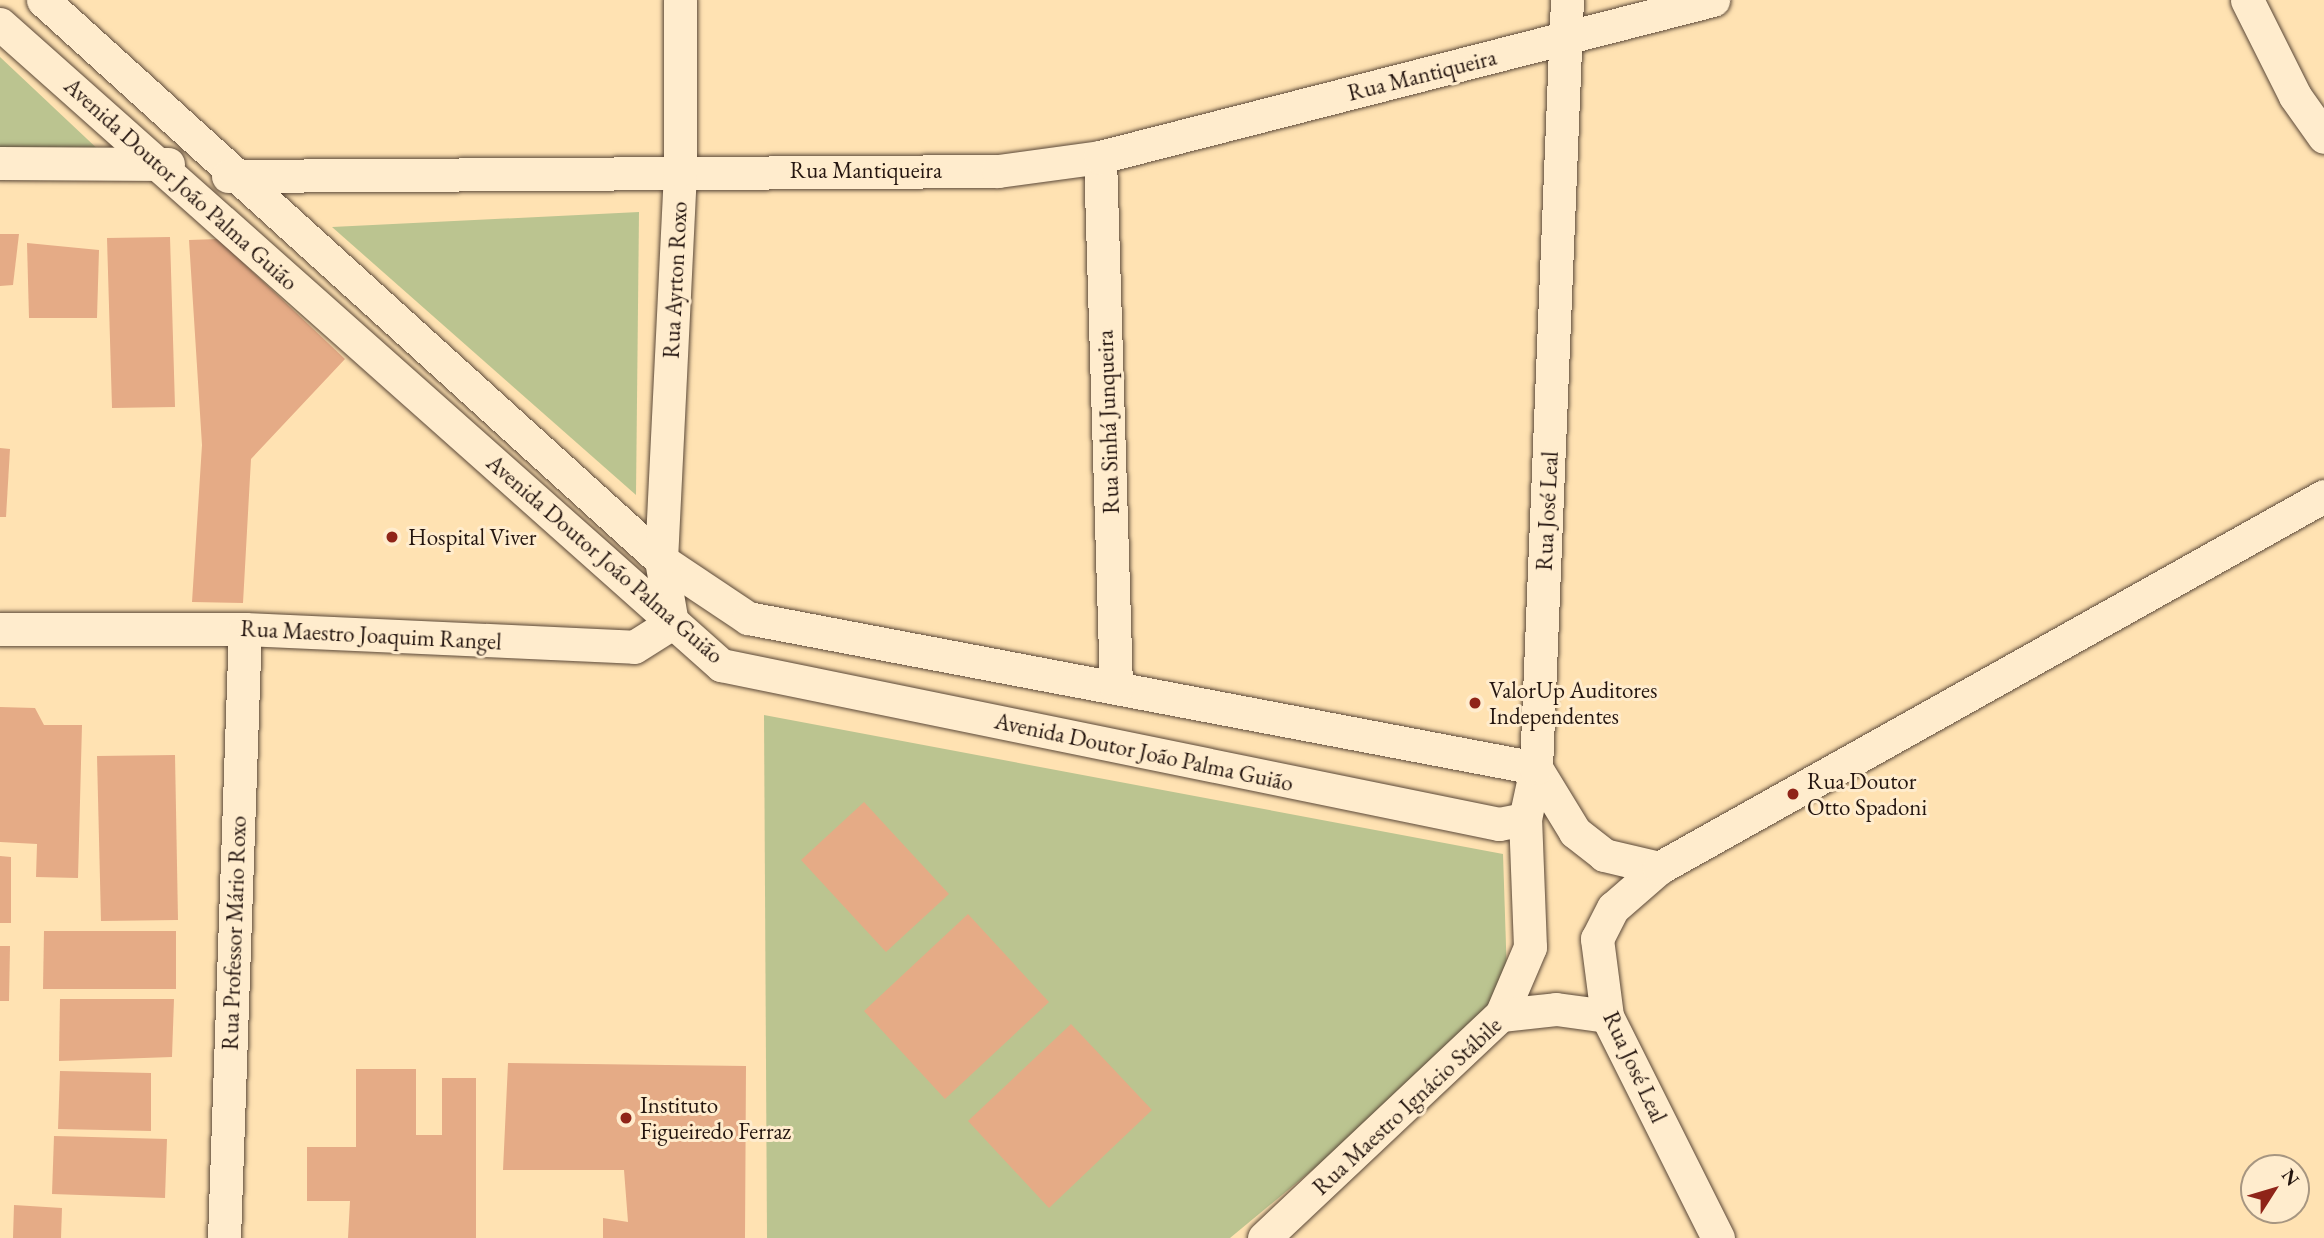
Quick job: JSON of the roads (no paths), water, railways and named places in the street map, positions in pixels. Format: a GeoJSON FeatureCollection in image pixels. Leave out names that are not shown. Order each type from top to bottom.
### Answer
{"type":"FeatureCollection","features":[{"type":"Feature","properties":{"kind":"street","name":"Avenida Doutor João Palma Guião"},"geometry":{"type":"LineString","coordinates":[[43,0],[661,560],[748,618],[1536,768]]}},
{"type":"Feature","properties":{"kind":"street","name":"Rua Ayrton Roxo"},"geometry":{"type":"LineString","coordinates":[[661,560],[680,170],[680,0]]}},
{"type":"Feature","properties":{"kind":"street","name":"Rua José Leal"},"geometry":{"type":"LineString","coordinates":[[1501,1015],[1530,947],[1524,819],[1536,768],[1568,37],[1567,0]]}},
{"type":"Feature","properties":{"kind":"street","name":"Rua Mantiqueira"},"geometry":{"type":"LineString","coordinates":[[0,163],[158,162],[240,179],[680,170],[998,170],[1100,157],[1713,0]]}},
{"type":"Feature","properties":{"kind":"street"},"geometry":{"type":"LineString","coordinates":[[2247,0],[2295,96],[2324,137]]}},
{"type":"Feature","properties":{"kind":"street","name":"Avenida Doutor João Palma Guião"},"geometry":{"type":"LineString","coordinates":[[0,24],[721,665],[1499,824],[1524,819]]}},
{"type":"Feature","properties":{"kind":"street","name":"Rua Sinhá Junqueira"},"geometry":{"type":"LineString","coordinates":[[1100,157],[1116,688]]}},
{"type":"Feature","properties":{"kind":"street"},"geometry":{"type":"LineString","coordinates":[[1536,768],[1585,840],[1604,855],[1659,868],[2324,496]]}},
{"type":"Feature","properties":{"kind":"street"},"geometry":{"type":"LineString","coordinates":[[661,560],[671,623]]}},
{"type":"Feature","properties":{"kind":"street","name":"Rua Maestro Joaquim Rangel"},"geometry":{"type":"LineString","coordinates":[[0,629],[245,629],[634,647],[671,623]]}},
{"type":"Feature","properties":{"kind":"street","name":"Rua Professor Mário Roxo"},"geometry":{"type":"LineString","coordinates":[[224,1238],[245,629]]}},
{"type":"Feature","properties":{"kind":"street","name":"Rua José Leal"},"geometry":{"type":"LineString","coordinates":[[1659,868],[1613,908],[1597,939],[1606,1016],[1718,1238]]}},
{"type":"Feature","properties":{"kind":"street","name":"Rua Maestro Ignácio Stábile"},"geometry":{"type":"LineString","coordinates":[[1264,1238],[1501,1015],[1556,1009],[1606,1016]]}},
{"type":"Feature","properties":{"kind":"place","name":"Hospital Viver"},"geometry":{"type":"Point","coordinates":[392,537]}},
{"type":"Feature","properties":{"kind":"place","name":"ValorUp Auditores Independentes"},"geometry":{"type":"Point","coordinates":[1475,703]}},
{"type":"Feature","properties":{"kind":"place","name":"Rua Doutor Otto Spadoni"},"geometry":{"type":"Point","coordinates":[1793,794]}},
{"type":"Feature","properties":{"kind":"place","name":"Instituto Figueiredo Ferraz"},"geometry":{"type":"Point","coordinates":[626,1118]}}]}
